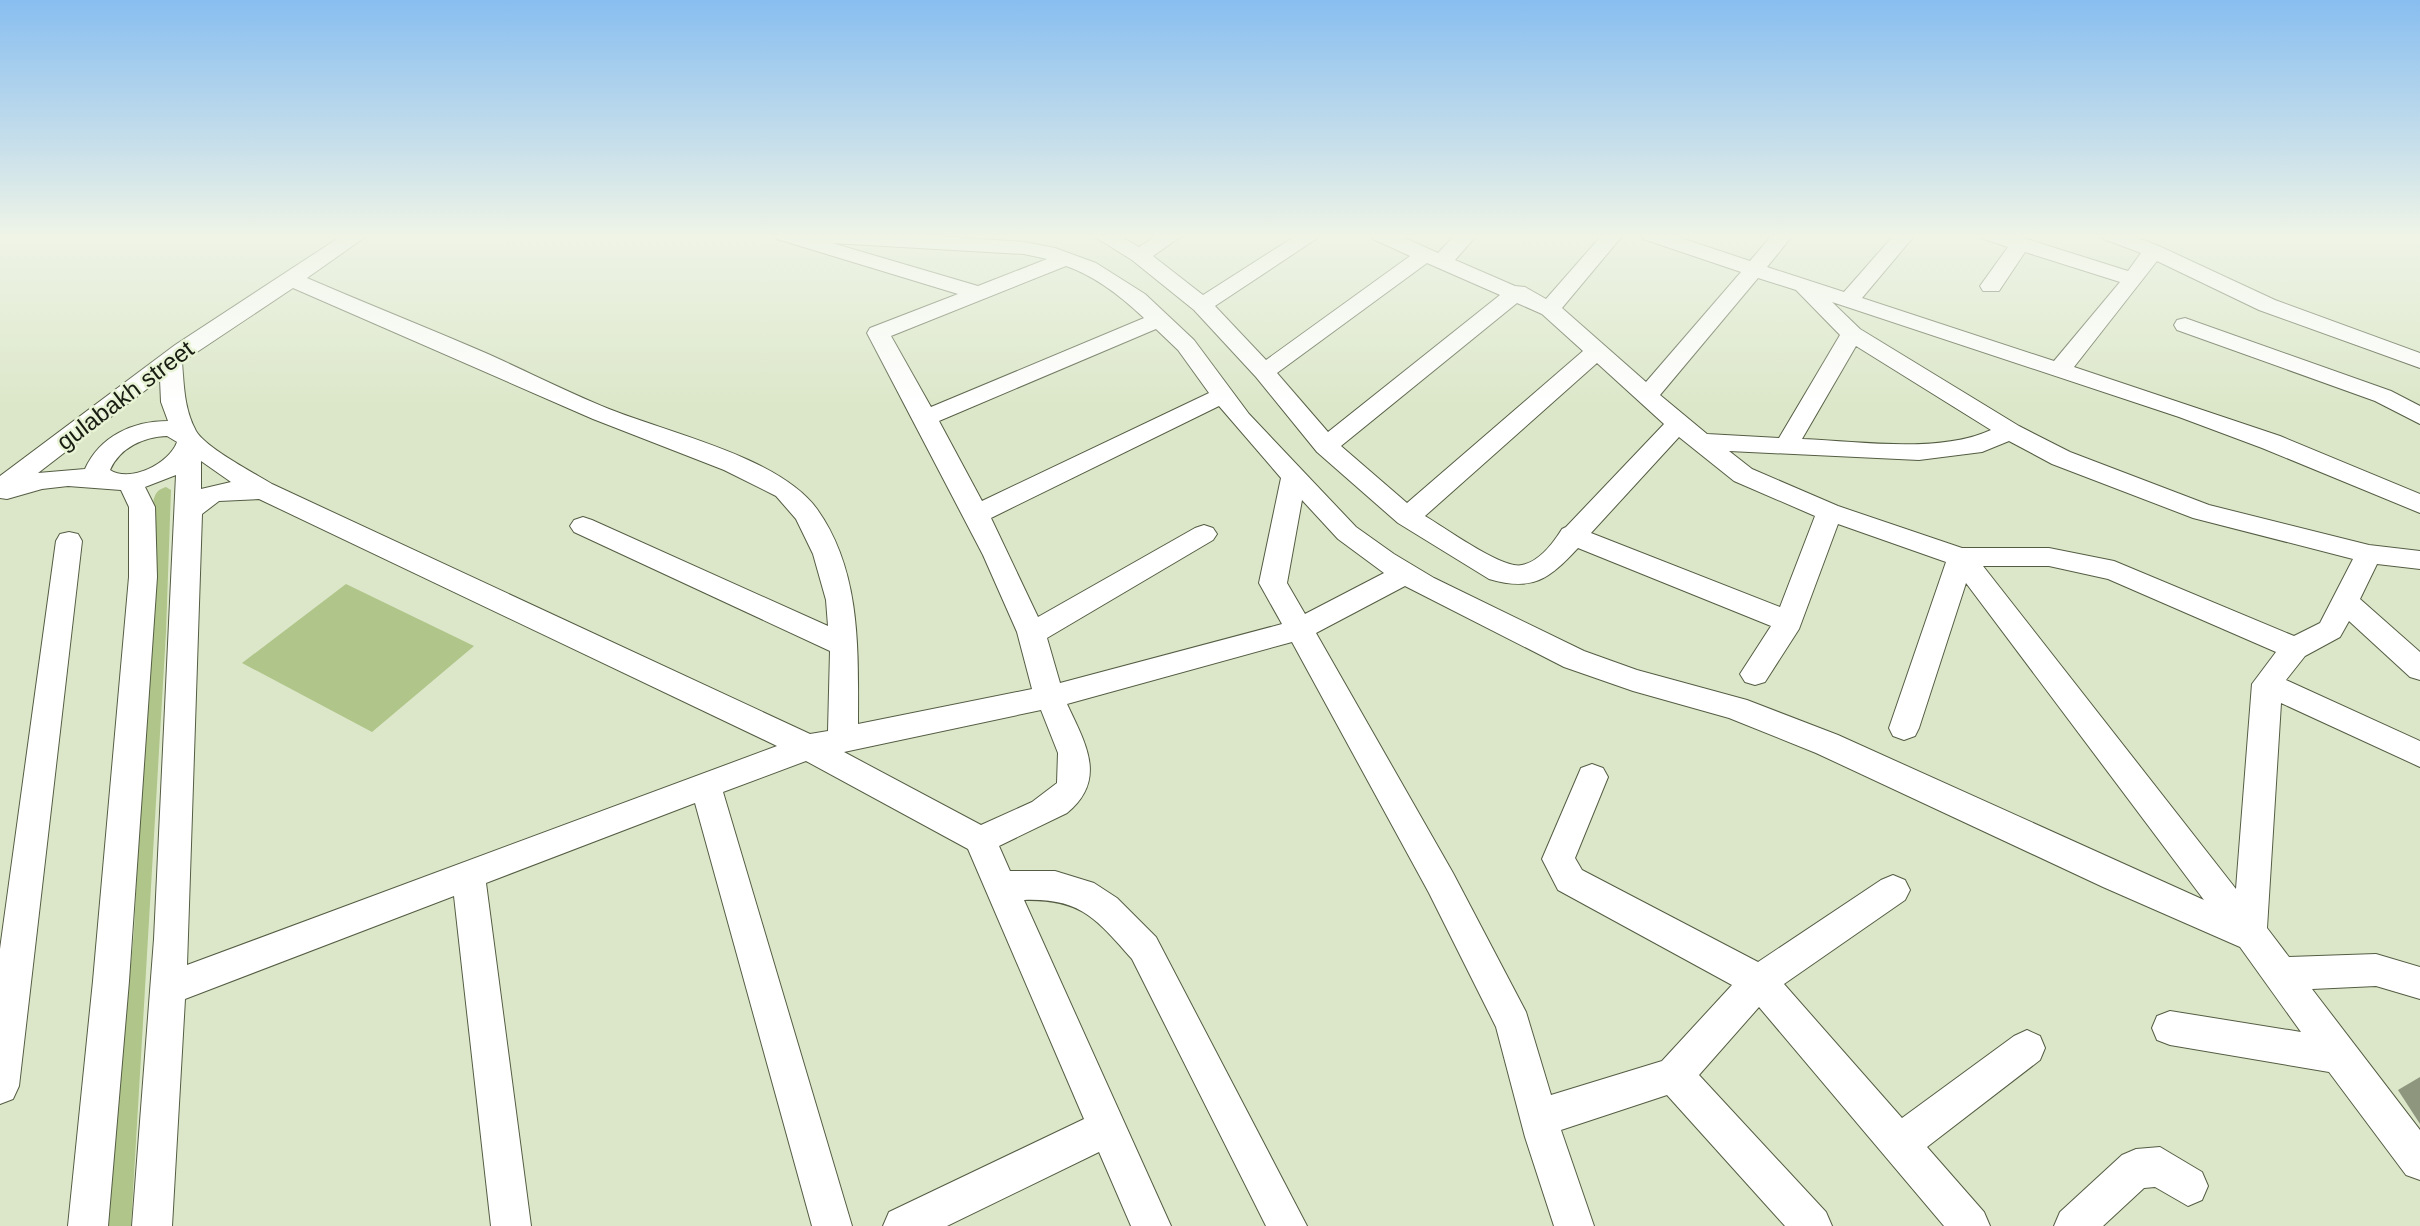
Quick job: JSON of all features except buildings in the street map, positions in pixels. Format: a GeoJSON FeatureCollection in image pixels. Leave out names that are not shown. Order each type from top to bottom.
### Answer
{"type":"FeatureCollection","features":[{"type":"Feature","properties":{"kind":"street","name":"gulabakh street"},"geometry":{"type":"LineString","coordinates":[[2,484],[170,360],[275,292]]}},
{"type":"Feature","properties":{"kind":"street"},"geometry":{"type":"LineString","coordinates":[[319,292],[479,359],[601,414],[733,464],[785,490],[807,515],[826,554],[840,600],[845,645],[843,740]]}},
{"type":"Feature","properties":{"kind":"street"},"geometry":{"type":"LineString","coordinates":[[1128,292],[1186,345],[1221,396],[1293,478],[1360,544],[1405,573],[1483,616],[1574,659],[1633,680],[1736,708],[1827,744],[2115,877],[2249,934]]}},
{"type":"Feature","properties":{"kind":"street"},"geometry":{"type":"LineString","coordinates":[[1186,292],[1202,305],[1264,372],[1326,446],[1407,517],[1499,572],[1524,576],[1546,565],[1571,535],[1678,424]]}},
{"type":"Feature","properties":{"kind":"street"},"geometry":{"type":"LineString","coordinates":[[1202,305],[1222,292]]}},
{"type":"Feature","properties":{"kind":"street"},"geometry":{"type":"LineString","coordinates":[[1264,372],[1382,292]]}},
{"type":"Feature","properties":{"kind":"street"},"geometry":{"type":"LineString","coordinates":[[1517,292],[1550,309],[1678,424],[1743,475],[1829,512],[1961,557],[2049,557],[2080,562],[2150,584],[2295,648]]}},
{"type":"Feature","properties":{"kind":"street"},"geometry":{"type":"LineString","coordinates":[[1326,446],[1517,292]]}},
{"type":"Feature","properties":{"kind":"street"},"geometry":{"type":"LineString","coordinates":[[1550,309],[1564,292]]}},
{"type":"Feature","properties":{"kind":"street"},"geometry":{"type":"LineString","coordinates":[[1647,396],[1735,292]]}},
{"type":"Feature","properties":{"kind":"street"},"geometry":{"type":"LineString","coordinates":[[1809,292],[1852,334],[2010,431],[2061,458],[2202,512],[2369,554],[2420,559]]}},
{"type":"Feature","properties":{"kind":"street"},"geometry":{"type":"LineString","coordinates":[[1828,292],[2235,429],[2420,505]]}},
{"type":"Feature","properties":{"kind":"street"},"geometry":{"type":"LineString","coordinates":[[1849,299],[1855,292]]}},
{"type":"Feature","properties":{"kind":"street"},"geometry":{"type":"LineString","coordinates":[[2059,370],[2122,292]]}},
{"type":"Feature","properties":{"kind":"street"},"geometry":{"type":"LineString","coordinates":[[2240,292],[2267,305],[2420,361]]}},
{"type":"Feature","properties":{"kind":"street"},"geometry":{"type":"LineString","coordinates":[[979,293],[878,333],[976,514],[1031,634],[1050,697],[1075,755],[1076,772],[1069,792],[1047,810],[980,840]]}},
{"type":"Feature","properties":{"kind":"street"},"geometry":{"type":"LineString","coordinates":[[925,418],[1160,319]]}},
{"type":"Feature","properties":{"kind":"street"},"geometry":{"type":"LineString","coordinates":[[2185,325],[2383,396],[2420,416]]}},
{"type":"Feature","properties":{"kind":"street"},"geometry":{"type":"LineString","coordinates":[[1787,444],[1852,334]]}},
{"type":"Feature","properties":{"kind":"street"},"geometry":{"type":"LineString","coordinates":[[1407,517],[1597,351]]}},
{"type":"Feature","properties":{"kind":"street"},"geometry":{"type":"LineString","coordinates":[[152,1226],[167,989],[189,513],[187,441],[173,402],[170,360]]}},
{"type":"Feature","properties":{"kind":"street"},"geometry":{"type":"LineString","coordinates":[[976,514],[1221,396]]}},
{"type":"Feature","properties":{"kind":"street"},"geometry":{"type":"LineString","coordinates":[[88,1226],[111,981],[143,578],[142,507],[116,479],[97,470],[99,460],[122,440],[158,429],[173,429],[223,466],[263,490],[808,747],[980,840],[1152,1226]]}},
{"type":"Feature","properties":{"kind":"street"},"geometry":{"type":"LineString","coordinates":[[1700,442],[1919,452],[1982,444],[2010,431]]}},
{"type":"Feature","properties":{"kind":"street"},"geometry":{"type":"LineString","coordinates":[[2,484],[48,479],[116,479],[166,470],[187,441]]}},
{"type":"Feature","properties":{"kind":"street"},"geometry":{"type":"LineString","coordinates":[[1293,478],[1273,583],[1441,883],[1513,1024],[1539,1118],[1574,1226]]}},
{"type":"Feature","properties":{"kind":"street"},"geometry":{"type":"LineString","coordinates":[[189,513],[194,505],[209,495],[263,490]]}},
{"type":"Feature","properties":{"kind":"street"},"geometry":{"type":"LineString","coordinates":[[1755,674],[1789,622],[1829,512]]}},
{"type":"Feature","properties":{"kind":"street"},"geometry":{"type":"LineString","coordinates":[[583,527],[845,645]]}},
{"type":"Feature","properties":{"kind":"street"},"geometry":{"type":"LineString","coordinates":[[1031,634],[1204,534]]}},
{"type":"Feature","properties":{"kind":"street"},"geometry":{"type":"LineString","coordinates":[[1571,535],[1789,622]]}},
{"type":"Feature","properties":{"kind":"street"},"geometry":{"type":"LineString","coordinates":[[0,1086],[69,541]]}},
{"type":"Feature","properties":{"kind":"street"},"geometry":{"type":"LineString","coordinates":[[2249,934],[2267,684],[2295,648],[2330,630],[2369,554]]}},
{"type":"Feature","properties":{"kind":"street"},"geometry":{"type":"LineString","coordinates":[[1904,728],[1961,557]]}},
{"type":"Feature","properties":{"kind":"street"},"geometry":{"type":"LineString","coordinates":[[1961,557],[2281,974],[2339,1056],[2420,1161]]}},
{"type":"Feature","properties":{"kind":"street"},"geometry":{"type":"LineString","coordinates":[[167,989],[808,747],[1050,697],[1298,630],[1405,573]]}},
{"type":"Feature","properties":{"kind":"street"},"geometry":{"type":"LineString","coordinates":[[2346,603],[2420,669]]}},
{"type":"Feature","properties":{"kind":"street"},"geometry":{"type":"LineString","coordinates":[[2267,684],[2420,755]]}},
{"type":"Feature","properties":{"kind":"street"},"geometry":{"type":"LineString","coordinates":[[1592,778],[1558,859],[1570,880],[1759,981],[1970,1226]]}},
{"type":"Feature","properties":{"kind":"street"},"geometry":{"type":"LineString","coordinates":[[706,787],[832,1226]]}},
{"type":"Feature","properties":{"kind":"street"},"geometry":{"type":"LineString","coordinates":[[468,874],[511,1226]]}},
{"type":"Feature","properties":{"kind":"street"},"geometry":{"type":"LineString","coordinates":[[1000,886],[1057,886],[1091,898],[1113,914],[1144,948],[1287,1226]]}},
{"type":"Feature","properties":{"kind":"street"},"geometry":{"type":"LineString","coordinates":[[1539,1118],[1674,1075],[1759,981],[1893,890]]}},
{"type":"Feature","properties":{"kind":"street"},"geometry":{"type":"LineString","coordinates":[[2281,974],[2376,970],[2420,983]]}},
{"type":"Feature","properties":{"kind":"street"},"geometry":{"type":"LineString","coordinates":[[2170,1028],[2339,1056]]}},
{"type":"Feature","properties":{"kind":"street"},"geometry":{"type":"LineString","coordinates":[[1901,1143],[2027,1048]]}},
{"type":"Feature","properties":{"kind":"street"},"geometry":{"type":"LineString","coordinates":[[1674,1075],[1812,1226]]}},
{"type":"Feature","properties":{"kind":"street"},"geometry":{"type":"LineString","coordinates":[[903,1226],[1107,1128]]}},
{"type":"Feature","properties":{"kind":"street"},"geometry":{"type":"LineString","coordinates":[[2074,1226],[2136,1169],[2160,1167],[2188,1186]]}},
{"type":"Feature","properties":{"kind":"green space"},"geometry":{"type":"Polygon","coordinates":[[[166,487],[171,490],[166,632],[131,1226],[107,1226],[134,931],[149,642],[152,511],[156,493],[166,487]]]}},
{"type":"Feature","properties":{"kind":"green space"},"geometry":{"type":"Polygon","coordinates":[[[346,584],[474,646],[372,732],[242,663],[346,584]]]}}]}
